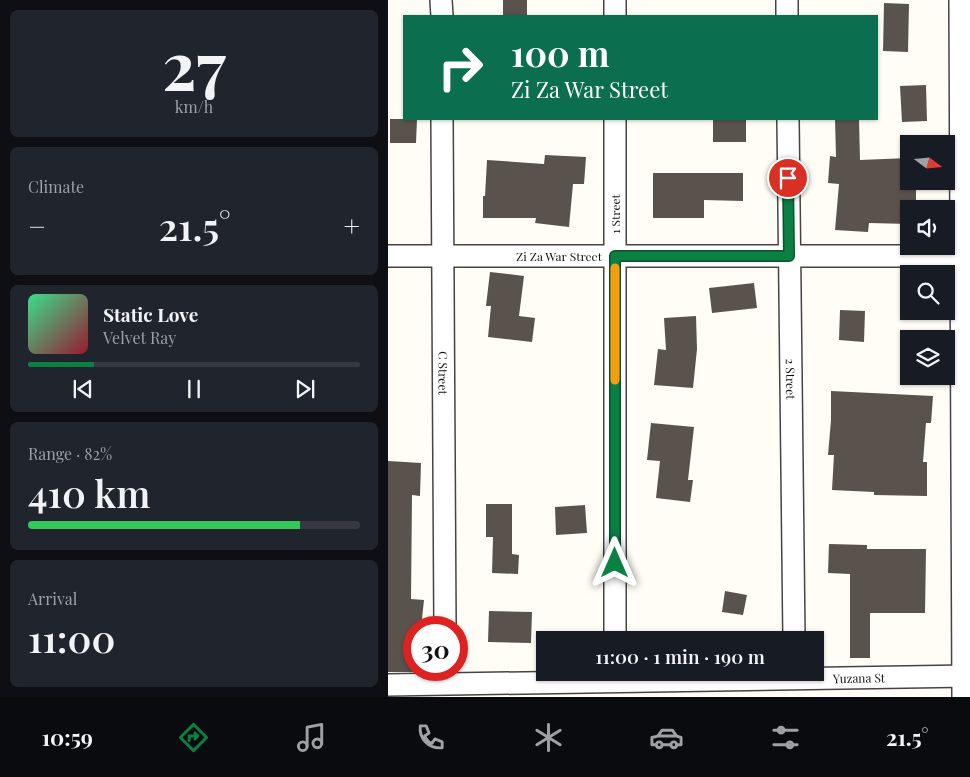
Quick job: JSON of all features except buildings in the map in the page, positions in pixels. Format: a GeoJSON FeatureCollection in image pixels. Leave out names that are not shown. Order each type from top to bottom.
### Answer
{"type":"FeatureCollection","features":[{"type":"Feature","properties":{"kind":"street"},"geometry":{"type":"LineString","coordinates":[[442,0],[442,15]]}},
{"type":"Feature","properties":{"kind":"street"},"geometry":{"type":"LineString","coordinates":[[615,0],[615,15]]}},
{"type":"Feature","properties":{"kind":"street"},"geometry":{"type":"LineString","coordinates":[[787,0],[787,15]]}},
{"type":"Feature","properties":{"kind":"street"},"geometry":{"type":"LineString","coordinates":[[960,0],[966,256],[967,676],[964,697]]}},
{"type":"Feature","properties":{"kind":"street","name":"C Street"},"geometry":{"type":"LineString","coordinates":[[442,120],[444,616]]}},
{"type":"Feature","properties":{"kind":"street","name":"1 Street"},"geometry":{"type":"LineString","coordinates":[[615,120],[615,631]]}},
{"type":"Feature","properties":{"kind":"street","name":"2 Street"},"geometry":{"type":"LineString","coordinates":[[788,120],[794,631]]}},
{"type":"Feature","properties":{"kind":"street","name":"Zi Za War Street"},"geometry":{"type":"LineString","coordinates":[[388,256],[966,256]]}},
{"type":"Feature","properties":{"kind":"street","name":"Yuzana St"},"geometry":{"type":"LineString","coordinates":[[388,685],[794,683],[967,676]]}},
{"type":"Feature","properties":{"kind":"slow traffic"},"geometry":{"type":"LineString","coordinates":[[615,268],[615,380]]}},
{"type":"Feature","properties":{"kind":"route"},"geometry":{"type":"LineString","coordinates":[[615,563],[615,256],[789,256],[788,178]]}}]}
